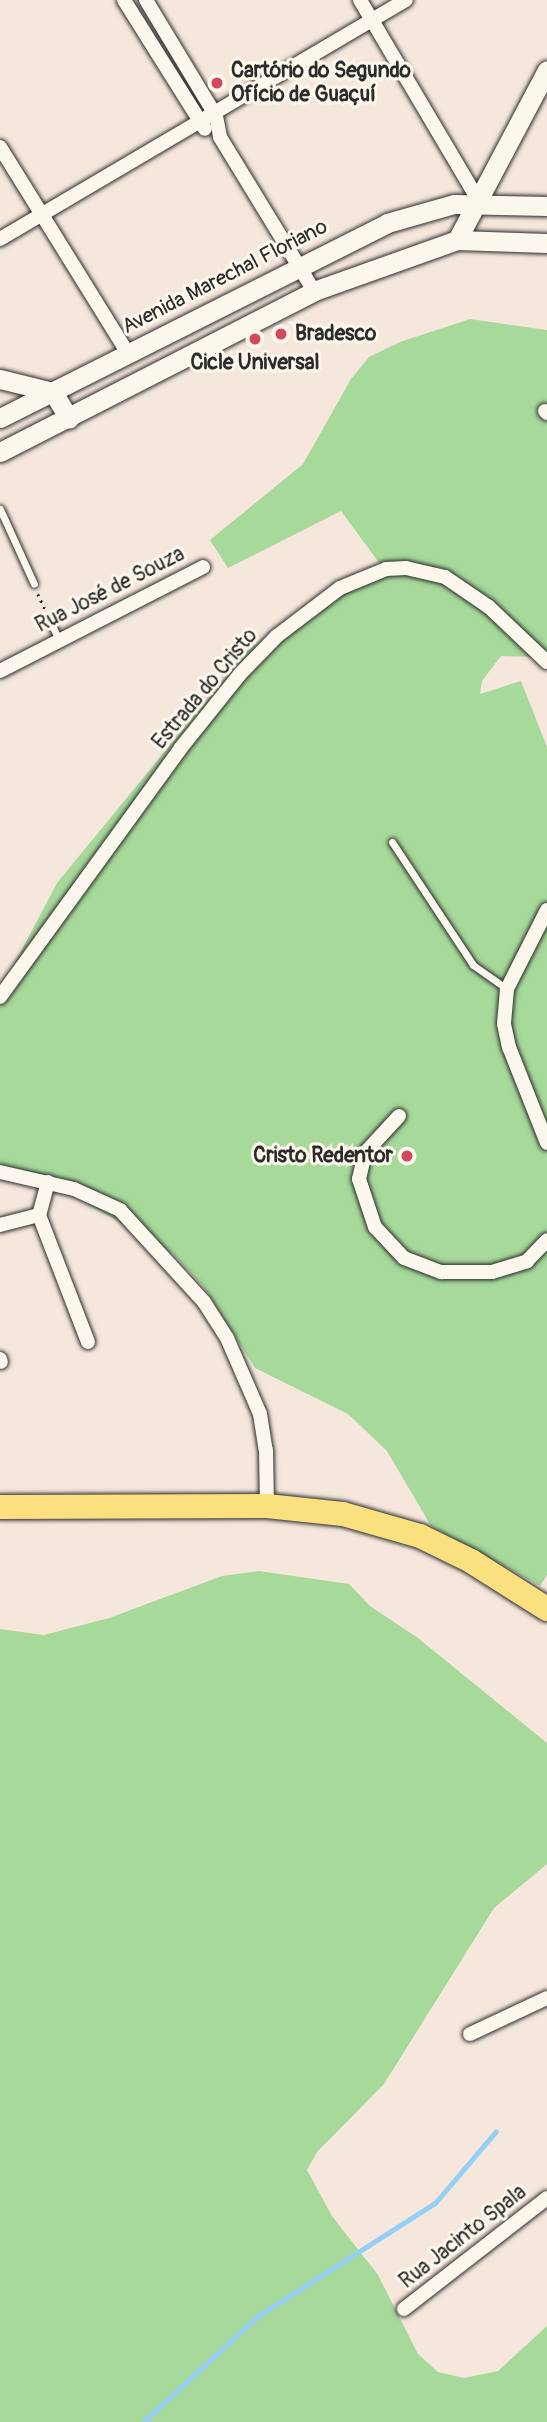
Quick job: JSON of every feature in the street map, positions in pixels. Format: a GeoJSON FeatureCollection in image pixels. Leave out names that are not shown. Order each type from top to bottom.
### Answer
{"type":"FeatureCollection","features":[{"type":"Feature","properties":{"kind":"highway"},"geometry":{"type":"LineString","coordinates":[[0,1507],[267,1506],[381,1522],[471,1561],[543,1604]]}},
{"type":"Feature","properties":{"kind":"main road"},"geometry":{"type":"LineString","coordinates":[[457,240],[547,70]]}},
{"type":"Feature","properties":{"kind":"main road","name":"Avenida Marechal Floriano"},"geometry":{"type":"LineString","coordinates":[[0,418],[298,264],[416,212],[479,201],[547,206]]}},
{"type":"Feature","properties":{"kind":"main road"},"geometry":{"type":"LineString","coordinates":[[0,452],[69,419],[314,291],[457,240],[547,243]]}},
{"type":"Feature","properties":{"kind":"main road"},"geometry":{"type":"LineString","coordinates":[[0,379],[53,392],[69,419]]}},
{"type":"Feature","properties":{"kind":"street"},"geometry":{"type":"LineString","coordinates":[[124,0],[199,125],[220,137]]}},
{"type":"Feature","properties":{"kind":"street"},"geometry":{"type":"LineString","coordinates":[[146,0],[216,116],[220,137],[314,291]]}},
{"type":"Feature","properties":{"kind":"street"},"geometry":{"type":"LineString","coordinates":[[360,0],[479,201]]}},
{"type":"Feature","properties":{"kind":"street"},"geometry":{"type":"LineString","coordinates":[[0,240],[216,116],[407,0]]}},
{"type":"Feature","properties":{"kind":"street"},"geometry":{"type":"LineString","coordinates":[[0,147],[127,352]]}},
{"type":"Feature","properties":{"kind":"street","name":"Rua José de Souza"},"geometry":{"type":"LineString","coordinates":[[0,671],[202,566]]}},
{"type":"Feature","properties":{"kind":"street","name":"Estrada do Cristo"},"geometry":{"type":"LineString","coordinates":[[0,997],[180,749],[240,674],[277,636],[340,588],[386,569],[406,568],[445,577],[489,607],[547,662]]}},
{"type":"Feature","properties":{"kind":"street"},"geometry":{"type":"LineString","coordinates":[[547,910],[507,989],[505,1035],[547,1143]]}},
{"type":"Feature","properties":{"kind":"street"},"geometry":{"type":"LineString","coordinates":[[399,1116],[365,1153],[359,1180],[375,1227],[404,1258],[441,1272],[485,1273],[527,1261],[547,1240]]}},
{"type":"Feature","properties":{"kind":"street"},"geometry":{"type":"LineString","coordinates":[[0,1172],[97,1197],[120,1210],[204,1302],[227,1338],[260,1414],[266,1450],[267,1506]]}},
{"type":"Feature","properties":{"kind":"street"},"geometry":{"type":"LineString","coordinates":[[47,1182],[39,1215],[88,1342]]}},
{"type":"Feature","properties":{"kind":"street"},"geometry":{"type":"LineString","coordinates":[[0,1224],[39,1215]]}},
{"type":"Feature","properties":{"kind":"street"},"geometry":{"type":"LineString","coordinates":[[470,2034],[547,1998]]}},
{"type":"Feature","properties":{"kind":"street","name":"Rua Jacinto Spala"},"geometry":{"type":"LineString","coordinates":[[404,2309],[547,2199]]}},
{"type":"Feature","properties":{"kind":"lane"},"geometry":{"type":"LineString","coordinates":[[0,509],[33,584]]}},
{"type":"Feature","properties":{"kind":"lane"},"geometry":{"type":"LineString","coordinates":[[51,623],[59,640]]}},
{"type":"Feature","properties":{"kind":"lane"},"geometry":{"type":"LineString","coordinates":[[392,842],[473,965],[507,989]]}},
{"type":"Feature","properties":{"kind":"path"},"geometry":{"type":"LineString","coordinates":[[33,584],[51,623]]}},
{"type":"Feature","properties":{"kind":"green space"},"geometry":{"type":"Polygon","coordinates":[[[470,319],[547,330],[547,657],[501,656],[482,681],[480,694],[521,681],[547,747],[547,1575],[540,1586],[431,1526],[387,1451],[348,1414],[255,1368],[204,1287],[172,1253],[59,1187],[0,1174],[0,991],[57,883],[248,650],[336,587],[383,568],[341,511],[228,568],[210,540],[303,464],[351,379],[369,357],[400,342],[470,319]]]}},
{"type":"Feature","properties":{"kind":"green space"},"geometry":{"type":"Polygon","coordinates":[[[259,1571],[349,1584],[370,1606],[418,1638],[547,1743],[547,1864],[494,1908],[384,2084],[317,2152],[307,2170],[332,2216],[378,2275],[418,2354],[438,2372],[464,2378],[498,2371],[547,2326],[547,2422],[0,2422],[0,1629],[44,1635],[109,1618],[222,1576],[259,1571]]]}},
{"type":"Feature","properties":{"kind":"waterway"},"geometry":{"type":"LineString","coordinates":[[143,2422],[258,2316],[435,2203],[496,2131]]}},
{"type":"Feature","properties":{"kind":"place","name":"Cartório do Segundo Ofício de Guaçuí"},"geometry":{"type":"Point","coordinates":[217,83]}},
{"type":"Feature","properties":{"kind":"place","name":"Bradesco"},"geometry":{"type":"Point","coordinates":[281,334]}},
{"type":"Feature","properties":{"kind":"place","name":"Cicle Universal"},"geometry":{"type":"Point","coordinates":[255,339]}},
{"type":"Feature","properties":{"kind":"place","name":"Cristo Redentor"},"geometry":{"type":"Point","coordinates":[407,1156]}}]}
